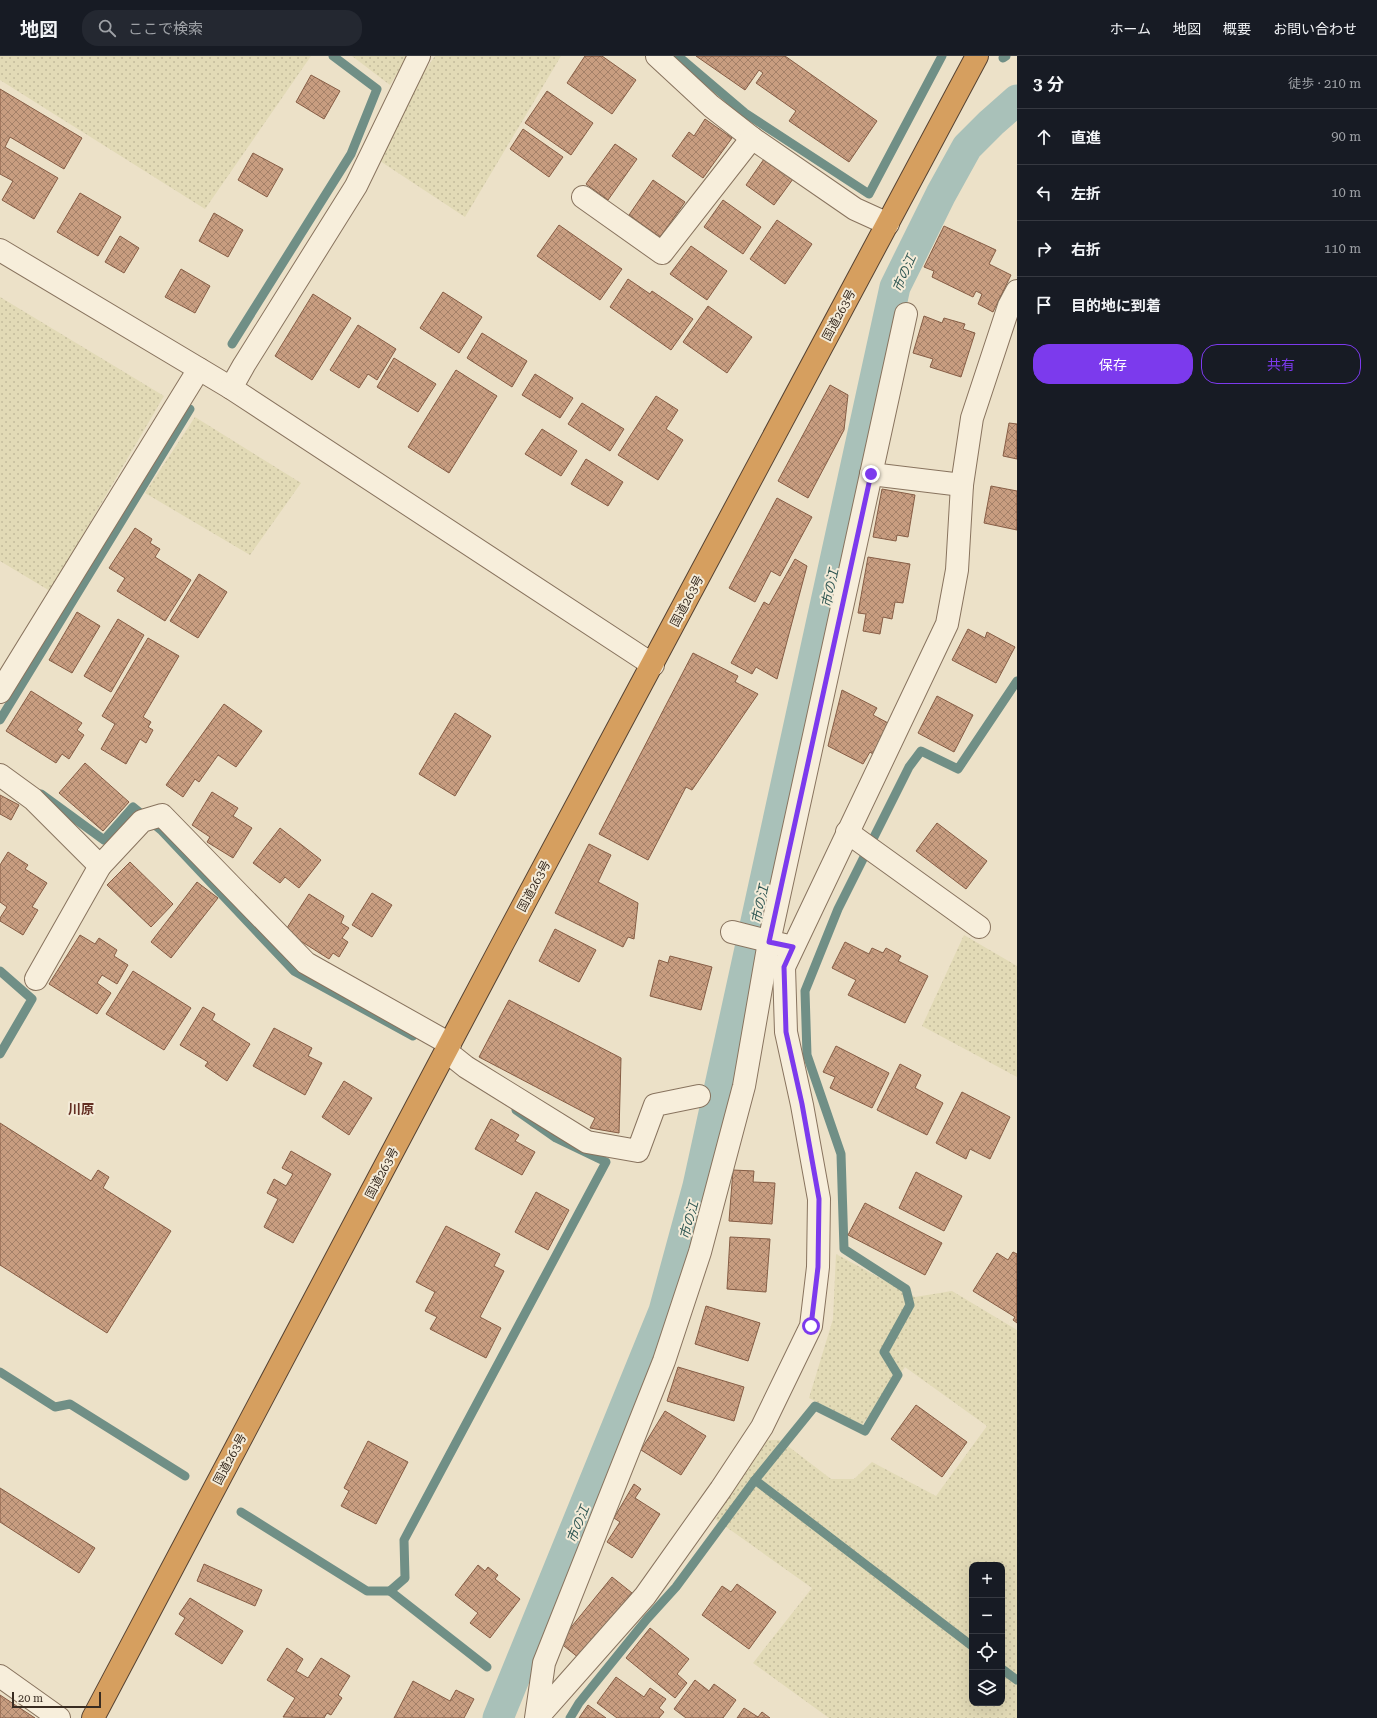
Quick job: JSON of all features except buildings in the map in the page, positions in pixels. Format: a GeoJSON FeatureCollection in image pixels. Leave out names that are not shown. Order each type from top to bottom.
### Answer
{"type":"FeatureCollection","features":[{"type":"Feature","properties":{"kind":"highway","name":"国道263号"},"geometry":{"type":"LineString","coordinates":[[93,1718],[448,1048],[977,56]]}},
{"type":"Feature","properties":{"kind":"street"},"geometry":{"type":"LineString","coordinates":[[231,388],[356,186],[419,56]]}},
{"type":"Feature","properties":{"kind":"street"},"geometry":{"type":"LineString","coordinates":[[657,56],[711,106],[752,138],[854,209],[888,224]]}},
{"type":"Feature","properties":{"kind":"street"},"geometry":{"type":"LineString","coordinates":[[583,197],[662,253],[752,138]]}},
{"type":"Feature","properties":{"kind":"street"},"geometry":{"type":"LineString","coordinates":[[0,250],[231,388],[653,665]]}},
{"type":"Feature","properties":{"kind":"street"},"geometry":{"type":"LineString","coordinates":[[536,1718],[645,1596],[721,1489],[762,1428],[811,1326],[818,1267],[819,1199],[802,1104],[786,1032],[784,967],[793,947],[862,843],[946,624],[957,570],[962,485],[972,418],[1009,306],[1017,291]]}},
{"type":"Feature","properties":{"kind":"street"},"geometry":{"type":"LineString","coordinates":[[536,1718],[544,1663],[664,1361],[700,1252],[744,1086],[769,942],[906,314]]}},
{"type":"Feature","properties":{"kind":"street"},"geometry":{"type":"LineString","coordinates":[[0,692],[199,369]]}},
{"type":"Feature","properties":{"kind":"street"},"geometry":{"type":"LineString","coordinates":[[871,474],[962,485]]}},
{"type":"Feature","properties":{"kind":"street"},"geometry":{"type":"LineString","coordinates":[[0,776],[32,799],[100,866]]}},
{"type":"Feature","properties":{"kind":"street"},"geometry":{"type":"LineString","coordinates":[[36,979],[100,866],[152,818],[306,963],[448,1048],[466,1067],[587,1142],[638,1151],[655,1105],[699,1096]]}},
{"type":"Feature","properties":{"kind":"street"},"geometry":{"type":"LineString","coordinates":[[862,843],[979,927]]}},
{"type":"Feature","properties":{"kind":"street"},"geometry":{"type":"LineString","coordinates":[[732,932],[793,947]]}},
{"type":"Feature","properties":{"kind":"street"},"geometry":{"type":"LineString","coordinates":[[0,1676],[59,1718]]}},
{"type":"Feature","properties":{"kind":"shaded area"},"geometry":{"type":"Polygon","coordinates":[[[0,56],[311,56],[205,209],[0,80],[0,56]]]}},
{"type":"Feature","properties":{"kind":"shaded area"},"geometry":{"type":"Polygon","coordinates":[[[352,56],[408,56],[390,85],[352,56]]]}},
{"type":"Feature","properties":{"kind":"shaded area"},"geometry":{"type":"Polygon","coordinates":[[[435,56],[561,56],[465,217],[380,161],[422,75],[435,56]]]}},
{"type":"Feature","properties":{"kind":"shaded area"},"geometry":{"type":"Polygon","coordinates":[[[0,297],[164,396],[50,591],[0,561],[0,297]]]}},
{"type":"Feature","properties":{"kind":"shaded area"},"geometry":{"type":"Polygon","coordinates":[[[195,417],[301,483],[250,555],[145,493],[195,417]]]}},
{"type":"Feature","properties":{"kind":"shaded area"},"geometry":{"type":"Polygon","coordinates":[[[964,935],[1017,966],[1017,1077],[922,1026],[964,935]]]}},
{"type":"Feature","properties":{"kind":"shaded area"},"geometry":{"type":"Polygon","coordinates":[[[836,1254],[915,1297],[952,1291],[1017,1330],[1017,1718],[829,1718],[753,1663],[812,1588],[715,1519],[765,1440],[780,1440],[831,1479],[854,1479],[872,1462],[936,1496],[987,1426],[905,1367],[862,1425],[809,1398],[833,1319],[836,1254]]]}},
{"type":"Feature","properties":{"kind":"waterway"},"geometry":{"type":"LineString","coordinates":[[232,344],[351,154],[377,89],[333,56]]}},
{"type":"Feature","properties":{"kind":"waterway"},"geometry":{"type":"LineString","coordinates":[[678,56],[745,113],[869,194],[942,56]]}},
{"type":"Feature","properties":{"kind":"waterway","name":"市の江"},"geometry":{"type":"LineString","coordinates":[[498,1718],[664,1311],[698,1186],[895,287],[941,194],[967,147],[1017,100]]}},
{"type":"Feature","properties":{"kind":"waterway"},"geometry":{"type":"LineString","coordinates":[[0,720],[190,409]]}},
{"type":"Feature","properties":{"kind":"waterway"},"geometry":{"type":"LineString","coordinates":[[570,1718],[579,1703],[647,1619],[676,1587],[755,1480],[815,1406],[865,1431],[898,1375],[884,1352],[910,1305],[906,1289],[844,1249],[841,1154],[807,1055],[805,991],[838,909],[909,767],[921,751],[958,769],[1017,681]]}},
{"type":"Feature","properties":{"kind":"waterway"},"geometry":{"type":"LineString","coordinates":[[41,794],[104,840],[133,807],[161,830],[294,971],[413,1036]]}},
{"type":"Feature","properties":{"kind":"waterway"},"geometry":{"type":"LineString","coordinates":[[0,971],[32,999],[0,1054]]}},
{"type":"Feature","properties":{"kind":"waterway"},"geometry":{"type":"LineString","coordinates":[[487,1667],[390,1591],[405,1578],[404,1540],[606,1162],[556,1138],[516,1110]]}},
{"type":"Feature","properties":{"kind":"waterway"},"geometry":{"type":"LineString","coordinates":[[0,1372],[55,1407],[70,1404],[185,1476]]}},
{"type":"Feature","properties":{"kind":"waterway"},"geometry":{"type":"LineString","coordinates":[[755,1480],[969,1644]]}},
{"type":"Feature","properties":{"kind":"waterway"},"geometry":{"type":"LineString","coordinates":[[241,1512],[367,1591],[390,1591]]}},
{"type":"Feature","properties":{"kind":"waterway"},"geometry":{"type":"LineString","coordinates":[[1003,1670],[1017,1680]]}},
{"type":"Feature","properties":{"kind":"district","name":"川原"},"geometry":{"type":"Point","coordinates":[81,1109]}},
{"type":"Feature","properties":{"kind":"route"},"geometry":{"type":"LineString","coordinates":[[811,1326],[818,1267],[819,1199],[802,1104],[786,1032],[784,967],[793,947],[769,942],[871,474]]}}]}
